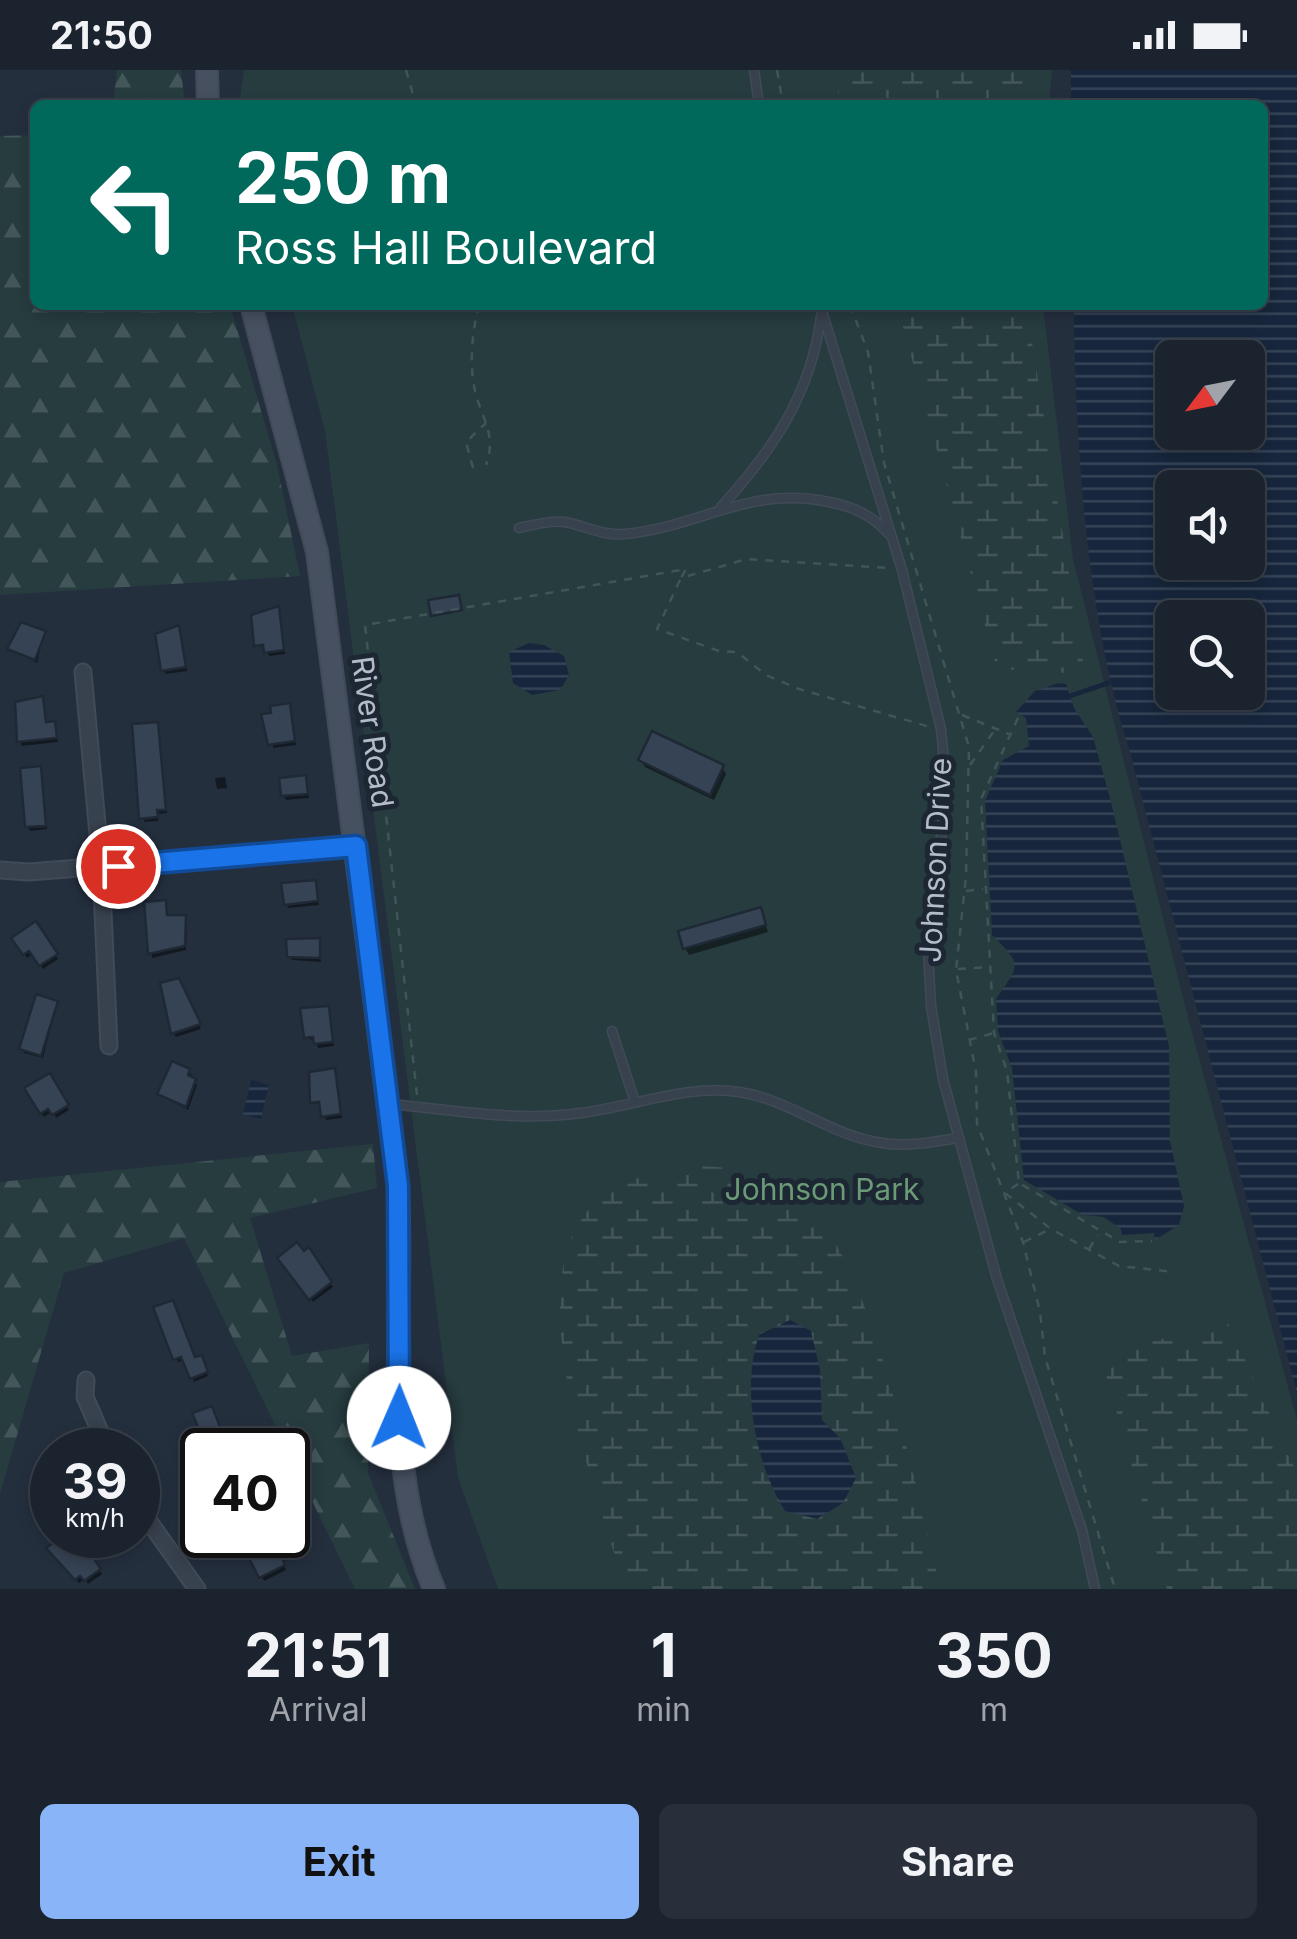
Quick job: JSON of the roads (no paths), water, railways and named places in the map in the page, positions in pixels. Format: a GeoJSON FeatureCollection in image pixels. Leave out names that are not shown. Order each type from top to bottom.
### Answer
{"type":"FeatureCollection","features":[{"type":"Feature","properties":{"kind":"street"},"geometry":{"type":"LineString","coordinates":[[207,70],[208,100]]}},
{"type":"Feature","properties":{"kind":"street","name":"River Road"},"geometry":{"type":"LineString","coordinates":[[252,310],[314,536],[388,1103],[402,1262],[398,1456],[408,1514],[434,1589]]}},
{"type":"Feature","properties":{"kind":"street"},"geometry":{"type":"LineString","coordinates":[[84,672],[101,867],[109,1046]]}},
{"type":"Feature","properties":{"kind":"street"},"geometry":{"type":"LineString","coordinates":[[0,870],[101,867],[356,846]]}},
{"type":"Feature","properties":{"kind":"street"},"geometry":{"type":"LineString","coordinates":[[86,1380],[86,1397],[99,1428]]}},
{"type":"Feature","properties":{"kind":"street"},"geometry":{"type":"LineString","coordinates":[[160,1537],[196,1589]]}},
{"type":"Feature","properties":{"kind":"lane"},"geometry":{"type":"LineString","coordinates":[[754,70],[759,100]]}},
{"type":"Feature","properties":{"kind":"lane"},"geometry":{"type":"LineString","coordinates":[[721,507],[752,474],[796,409],[810,371],[821,310]]}},
{"type":"Feature","properties":{"kind":"lane","name":"Johnson Drive"},"geometry":{"type":"LineString","coordinates":[[822,310],[902,570],[940,729],[945,772],[928,932],[931,1006],[958,1138],[996,1278],[1082,1530],[1096,1589]]}},
{"type":"Feature","properties":{"kind":"lane"},"geometry":{"type":"LineString","coordinates":[[519,528],[561,521],[600,534],[621,534],[655,530],[721,507],[762,498],[802,496],[869,514],[892,537]]}},
{"type":"Feature","properties":{"kind":"lane"},"geometry":{"type":"LineString","coordinates":[[612,1031],[635,1102]]}},
{"type":"Feature","properties":{"kind":"lane"},"geometry":{"type":"LineString","coordinates":[[388,1103],[520,1116],[580,1114],[635,1102],[737,1091],[780,1102],[828,1126],[881,1143],[958,1138]]}},
{"type":"Feature","properties":{"kind":"water"},"geometry":{"type":"Polygon","coordinates":[[[1071,70],[1297,70],[1297,1393],[1115,700],[1094,589],[1081,473],[1074,310],[1268,310],[1268,100],[1071,100],[1071,70]]]}},
{"type":"Feature","properties":{"kind":"water"},"geometry":{"type":"Polygon","coordinates":[[[529,643],[544,645],[564,656],[569,675],[560,690],[532,695],[513,683],[509,652],[529,643]]]}},
{"type":"Feature","properties":{"kind":"water"},"geometry":{"type":"Polygon","coordinates":[[[1066,684],[1074,708],[1093,737],[1169,1046],[1170,1141],[1184,1206],[1179,1225],[1155,1240],[1154,1233],[1122,1235],[1121,1229],[1104,1217],[1083,1215],[1024,1180],[1012,1068],[998,1031],[996,999],[1015,966],[992,935],[985,801],[1003,760],[1029,746],[1026,718],[1016,712],[1035,691],[1066,684]]]}},
{"type":"Feature","properties":{"kind":"water"},"geometry":{"type":"Polygon","coordinates":[[[251,1080],[269,1085],[261,1119],[243,1115],[251,1080]]]}},
{"type":"Feature","properties":{"kind":"water"},"geometry":{"type":"Polygon","coordinates":[[[790,1320],[811,1331],[820,1370],[822,1420],[840,1438],[856,1478],[843,1503],[817,1519],[785,1511],[766,1471],[754,1425],[751,1379],[759,1335],[790,1320]]]}},
{"type":"Feature","properties":{"kind":"waterway"},"geometry":{"type":"LineString","coordinates":[[1070,696],[1108,683]]}},
{"type":"Feature","properties":{"kind":"park label","name":"Johnson Park"},"geometry":{"type":"Point","coordinates":[822,1190]}}]}
